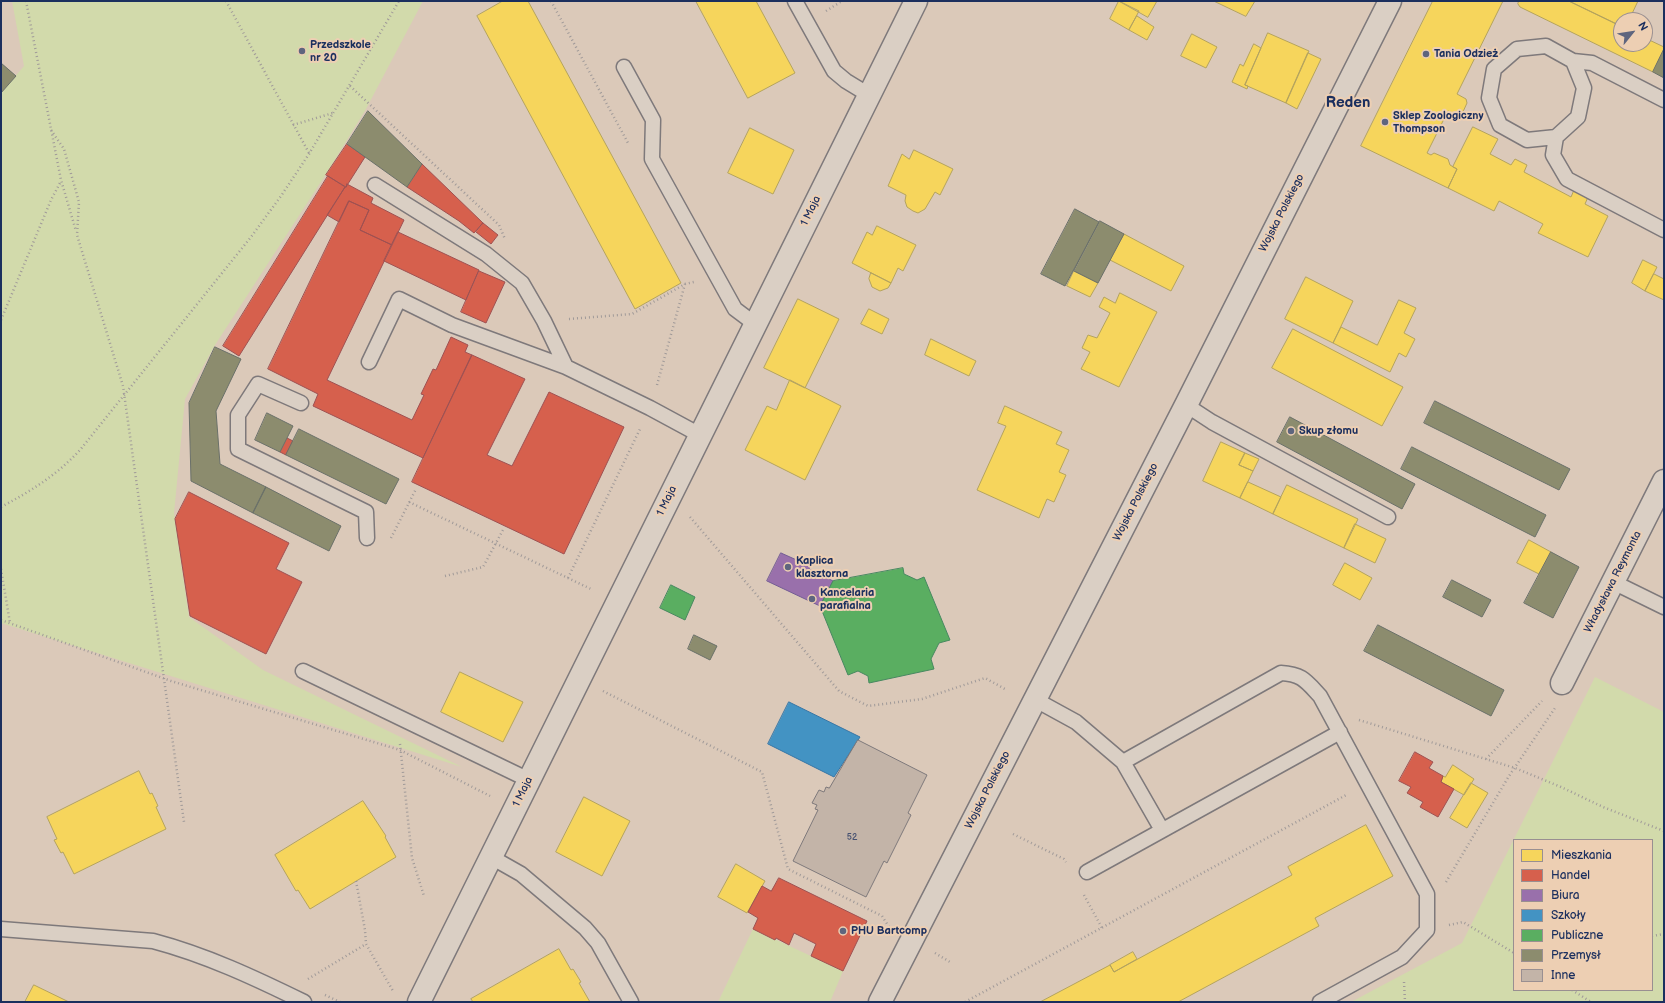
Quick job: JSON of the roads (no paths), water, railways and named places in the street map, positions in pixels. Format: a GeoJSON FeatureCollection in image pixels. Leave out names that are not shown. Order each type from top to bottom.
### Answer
{"type":"FeatureCollection","features":[{"type":"Feature","properties":{"kind":"street","name":"1 Maja"},"geometry":{"type":"LineString","coordinates":[[419,1002],[916,1]]}},
{"type":"Feature","properties":{"kind":"street","name":"Wojska Polskiego"},"geometry":{"type":"LineString","coordinates":[[880,1002],[1186,405],[1390,1]]}},
{"type":"Feature","properties":{"kind":"street","name":"Władysława Reymonta"},"geometry":{"type":"LineString","coordinates":[[1562,683],[1664,481]]}},
{"type":"Feature","properties":{"kind":"lane"},"geometry":{"type":"LineString","coordinates":[[795,1],[834,71],[846,81],[869,95]]}},
{"type":"Feature","properties":{"kind":"lane"},"geometry":{"type":"LineString","coordinates":[[1572,61],[1584,88],[1578,117],[1556,137],[1526,140],[1500,125],[1489,98],[1494,69],[1517,49],[1546,46],[1572,61],[1592,63],[1664,100]]}},
{"type":"Feature","properties":{"kind":"lane"},"geometry":{"type":"LineString","coordinates":[[624,68],[653,120],[652,159],[735,309],[755,324]]}},
{"type":"Feature","properties":{"kind":"lane"},"geometry":{"type":"LineString","coordinates":[[1556,137],[1553,155],[1567,179],[1664,230]]}},
{"type":"Feature","properties":{"kind":"lane"},"geometry":{"type":"LineString","coordinates":[[375,186],[486,254],[522,283],[544,321],[566,367]]}},
{"type":"Feature","properties":{"kind":"lane"},"geometry":{"type":"LineString","coordinates":[[369,362],[398,299],[458,327],[566,367],[650,408],[700,435]]}},
{"type":"Feature","properties":{"kind":"lane"},"geometry":{"type":"LineString","coordinates":[[301,403],[258,384],[238,415],[238,449],[366,512],[367,538]]}},
{"type":"Feature","properties":{"kind":"lane"},"geometry":{"type":"LineString","coordinates":[[1186,405],[1212,422],[1388,517]]}},
{"type":"Feature","properties":{"kind":"lane"},"geometry":{"type":"LineString","coordinates":[[1613,582],[1664,607]]}},
{"type":"Feature","properties":{"kind":"lane"},"geometry":{"type":"LineString","coordinates":[[303,671],[529,780]]}},
{"type":"Feature","properties":{"kind":"lane"},"geometry":{"type":"LineString","coordinates":[[1123,762],[1281,673],[1293,673],[1303,677],[1320,696],[1427,894],[1427,930],[1402,957],[1320,1002]]}},
{"type":"Feature","properties":{"kind":"lane"},"geometry":{"type":"LineString","coordinates":[[1034,699],[1076,722],[1123,762],[1162,830]]}},
{"type":"Feature","properties":{"kind":"lane"},"geometry":{"type":"LineString","coordinates":[[1087,872],[1340,732]]}},
{"type":"Feature","properties":{"kind":"lane"},"geometry":{"type":"LineString","coordinates":[[491,857],[521,874],[585,928],[598,943],[631,1002]]}},
{"type":"Feature","properties":{"kind":"lane"},"geometry":{"type":"LineString","coordinates":[[1,929],[153,941],[176,947],[228,967],[299,1000]]}},
{"type":"Feature","properties":{"kind":"place","name":"Przedszkole nr 20"},"geometry":{"type":"Point","coordinates":[302,51]}},
{"type":"Feature","properties":{"kind":"place","name":"Tania Odzież"},"geometry":{"type":"Point","coordinates":[1426,54]}},
{"type":"Feature","properties":{"kind":"place","name":"Sklep Zoologiczny Thompson"},"geometry":{"type":"Point","coordinates":[1385,122]}},
{"type":"Feature","properties":{"kind":"place","name":"Skup złomu"},"geometry":{"type":"Point","coordinates":[1291,431]}},
{"type":"Feature","properties":{"kind":"place","name":"Kaplica klasztorna"},"geometry":{"type":"Point","coordinates":[788,567]}},
{"type":"Feature","properties":{"kind":"place","name":"Kancelaria parafialna"},"geometry":{"type":"Point","coordinates":[812,599]}},
{"type":"Feature","properties":{"kind":"place","name":"PHU Bartcomp"},"geometry":{"type":"Point","coordinates":[843,931]}},
{"type":"Feature","properties":{"kind":"district","name":"Reden"},"geometry":{"type":"Point","coordinates":[1348,103]}}]}
